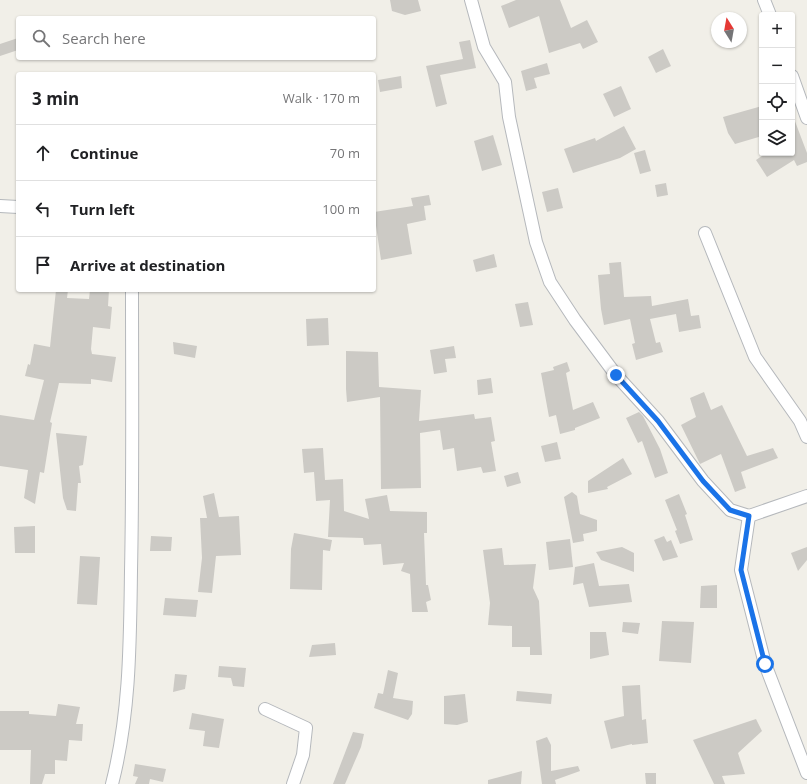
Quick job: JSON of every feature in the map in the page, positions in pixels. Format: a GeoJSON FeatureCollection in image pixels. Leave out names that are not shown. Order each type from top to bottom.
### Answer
{"type":"FeatureCollection","features":[{"type":"Feature","properties":{"kind":"street"},"geometry":{"type":"LineString","coordinates":[[471,0],[484,47],[505,82],[509,117],[536,242],[550,282],[575,320],[612,369],[658,421],[703,481],[730,510],[749,516],[807,496]]}},
{"type":"Feature","properties":{"kind":"street"},"geometry":{"type":"LineString","coordinates":[[764,0],[769,12]]}},
{"type":"Feature","properties":{"kind":"street"},"geometry":{"type":"LineString","coordinates":[[795,84],[807,118]]}},
{"type":"Feature","properties":{"kind":"street"},"geometry":{"type":"LineString","coordinates":[[0,206],[16,207]]}},
{"type":"Feature","properties":{"kind":"street"},"geometry":{"type":"LineString","coordinates":[[705,233],[754,357],[800,421],[807,437]]}},
{"type":"Feature","properties":{"kind":"street"},"geometry":{"type":"LineString","coordinates":[[112,784],[120,750],[129,663],[133,500],[132,292]]}},
{"type":"Feature","properties":{"kind":"street"},"geometry":{"type":"LineString","coordinates":[[749,516],[741,570],[765,664],[807,773]]}},
{"type":"Feature","properties":{"kind":"street"},"geometry":{"type":"LineString","coordinates":[[265,709],[306,728],[304,755],[293,784]]}},
{"type":"Feature","properties":{"kind":"building"},"geometry":{"type":"Polygon","coordinates":[[[390,0],[418,0],[421,11],[405,15],[392,11],[390,0]]]}},
{"type":"Feature","properties":{"kind":"building"},"geometry":{"type":"Polygon","coordinates":[[[516,0],[560,0],[571,28],[587,20],[598,42],[583,49],[580,43],[549,53],[539,16],[509,28],[501,6],[516,0]]]}},
{"type":"Feature","properties":{"kind":"building"},"geometry":{"type":"Polygon","coordinates":[[[16,39],[16,51],[0,56],[0,44],[16,39]]]}},
{"type":"Feature","properties":{"kind":"building"},"geometry":{"type":"Polygon","coordinates":[[[470,40],[476,68],[440,75],[447,104],[436,107],[426,66],[463,59],[459,42],[470,40]]]}},
{"type":"Feature","properties":{"kind":"building"},"geometry":{"type":"Polygon","coordinates":[[[663,49],[671,66],[656,73],[648,57],[663,49]]]}},
{"type":"Feature","properties":{"kind":"building"},"geometry":{"type":"Polygon","coordinates":[[[547,63],[550,74],[534,78],[537,88],[526,91],[521,71],[547,63]]]}},
{"type":"Feature","properties":{"kind":"building"},"geometry":{"type":"Polygon","coordinates":[[[401,76],[402,88],[380,92],[378,80],[401,76]]]}},
{"type":"Feature","properties":{"kind":"building"},"geometry":{"type":"Polygon","coordinates":[[[621,86],[631,109],[614,117],[603,94],[621,86]]]}},
{"type":"Feature","properties":{"kind":"building"},"geometry":{"type":"Polygon","coordinates":[[[759,107],[759,137],[735,144],[728,133],[723,117],[759,107]]]}},
{"type":"Feature","properties":{"kind":"building"},"geometry":{"type":"Polygon","coordinates":[[[795,121],[807,153],[807,162],[797,166],[794,160],[767,177],[756,160],[762,156],[795,156],[795,121]]]}},
{"type":"Feature","properties":{"kind":"building"},"geometry":{"type":"Polygon","coordinates":[[[624,126],[636,149],[620,158],[573,173],[564,149],[595,138],[596,141],[624,126]]]}},
{"type":"Feature","properties":{"kind":"building"},"geometry":{"type":"Polygon","coordinates":[[[493,135],[502,165],[482,171],[474,141],[493,135]]]}},
{"type":"Feature","properties":{"kind":"building"},"geometry":{"type":"Polygon","coordinates":[[[645,150],[651,171],[640,174],[634,153],[645,150]]]}},
{"type":"Feature","properties":{"kind":"building"},"geometry":{"type":"Polygon","coordinates":[[[666,183],[668,195],[657,197],[655,185],[666,183]]]}},
{"type":"Feature","properties":{"kind":"building"},"geometry":{"type":"Polygon","coordinates":[[[558,188],[563,208],[547,212],[542,192],[558,188]]]}},
{"type":"Feature","properties":{"kind":"building"},"geometry":{"type":"Polygon","coordinates":[[[429,195],[431,205],[424,206],[426,220],[407,224],[412,254],[381,260],[376,226],[376,212],[413,206],[411,198],[429,195]]]}},
{"type":"Feature","properties":{"kind":"building"},"geometry":{"type":"Polygon","coordinates":[[[494,254],[497,267],[476,272],[473,260],[494,254]]]}},
{"type":"Feature","properties":{"kind":"building"},"geometry":{"type":"Polygon","coordinates":[[[621,262],[624,297],[651,296],[652,306],[688,299],[691,316],[699,315],[701,328],[679,332],[676,314],[650,319],[656,343],[660,342],[663,352],[636,360],[632,344],[635,343],[630,319],[604,325],[601,309],[598,275],[610,274],[609,263],[621,262]]]}},
{"type":"Feature","properties":{"kind":"building"},"geometry":{"type":"Polygon","coordinates":[[[56,292],[68,292],[67,298],[89,299],[90,292],[109,292],[108,306],[112,307],[110,329],[93,327],[91,349],[92,354],[116,357],[112,382],[91,379],[91,384],[59,383],[50,422],[52,423],[44,473],[40,472],[35,504],[24,498],[28,470],[0,466],[0,415],[34,420],[44,380],[25,376],[28,364],[30,365],[34,344],[50,347],[56,292]]]}},
{"type":"Feature","properties":{"kind":"building"},"geometry":{"type":"Polygon","coordinates":[[[528,302],[533,325],[520,327],[515,304],[528,302]]]}},
{"type":"Feature","properties":{"kind":"building"},"geometry":{"type":"Polygon","coordinates":[[[328,318],[329,345],[307,346],[306,319],[328,318]]]}},
{"type":"Feature","properties":{"kind":"building"},"geometry":{"type":"Polygon","coordinates":[[[173,342],[197,346],[195,358],[174,354],[173,342]]]}},
{"type":"Feature","properties":{"kind":"building"},"geometry":{"type":"Polygon","coordinates":[[[454,346],[456,358],[445,359],[447,372],[434,374],[430,350],[454,346]]]}},
{"type":"Feature","properties":{"kind":"building"},"geometry":{"type":"Polygon","coordinates":[[[346,351],[378,352],[379,387],[421,390],[419,421],[474,414],[475,419],[491,417],[495,441],[491,442],[496,471],[483,473],[481,467],[457,471],[454,448],[443,450],[440,430],[420,433],[421,488],[381,489],[380,397],[347,402],[346,351]]]}},
{"type":"Feature","properties":{"kind":"building"},"geometry":{"type":"Polygon","coordinates":[[[567,362],[570,371],[566,373],[573,410],[593,402],[600,418],[575,428],[575,430],[560,434],[556,415],[549,417],[541,373],[554,370],[553,367],[567,362]]]}},
{"type":"Feature","properties":{"kind":"building"},"geometry":{"type":"Polygon","coordinates":[[[491,378],[493,393],[478,395],[477,380],[491,378]]]}},
{"type":"Feature","properties":{"kind":"building"},"geometry":{"type":"Polygon","coordinates":[[[704,392],[711,410],[722,405],[747,456],[773,448],[778,458],[741,472],[746,488],[735,492],[721,454],[700,464],[681,425],[696,417],[690,398],[704,392]]]}},
{"type":"Feature","properties":{"kind":"building"},"geometry":{"type":"Polygon","coordinates":[[[639,412],[643,416],[660,449],[668,473],[655,478],[642,441],[638,443],[626,418],[639,412]]]}},
{"type":"Feature","properties":{"kind":"building"},"geometry":{"type":"Polygon","coordinates":[[[56,433],[87,436],[83,465],[79,466],[81,483],[78,483],[76,511],[67,510],[63,498],[56,433]]]}},
{"type":"Feature","properties":{"kind":"building"},"geometry":{"type":"Polygon","coordinates":[[[557,442],[561,459],[545,462],[541,446],[557,442]]]}},
{"type":"Feature","properties":{"kind":"building"},"geometry":{"type":"Polygon","coordinates":[[[323,448],[325,480],[343,479],[344,511],[369,519],[365,499],[387,495],[390,511],[427,512],[427,533],[424,533],[426,585],[428,585],[431,600],[426,602],[428,612],[412,612],[410,574],[401,571],[404,563],[383,565],[381,544],[364,545],[363,538],[328,537],[330,500],[316,501],[314,472],[304,473],[302,449],[323,448]]]}},
{"type":"Feature","properties":{"kind":"building"},"geometry":{"type":"Polygon","coordinates":[[[623,458],[632,474],[607,487],[608,489],[588,493],[588,481],[623,458]]]}},
{"type":"Feature","properties":{"kind":"building"},"geometry":{"type":"Polygon","coordinates":[[[518,472],[521,483],[507,487],[504,476],[518,472]]]}},
{"type":"Feature","properties":{"kind":"building"},"geometry":{"type":"Polygon","coordinates":[[[572,492],[577,496],[580,514],[597,520],[597,531],[583,534],[584,541],[573,543],[564,497],[572,492]]]}},
{"type":"Feature","properties":{"kind":"building"},"geometry":{"type":"Polygon","coordinates":[[[214,493],[219,517],[239,516],[241,555],[216,556],[212,593],[198,592],[202,558],[200,518],[207,518],[203,496],[214,493]]]}},
{"type":"Feature","properties":{"kind":"building"},"geometry":{"type":"Polygon","coordinates":[[[679,494],[687,514],[685,515],[693,540],[680,544],[675,531],[677,530],[665,500],[679,494]]]}},
{"type":"Feature","properties":{"kind":"building"},"geometry":{"type":"Polygon","coordinates":[[[35,526],[35,553],[15,553],[14,527],[35,526]]]}},
{"type":"Feature","properties":{"kind":"building"},"geometry":{"type":"Polygon","coordinates":[[[294,533],[332,540],[330,551],[323,550],[322,590],[290,589],[291,549],[294,533]]]}},
{"type":"Feature","properties":{"kind":"building"},"geometry":{"type":"Polygon","coordinates":[[[151,536],[172,537],[171,551],[150,551],[151,536]]]}},
{"type":"Feature","properties":{"kind":"building"},"geometry":{"type":"Polygon","coordinates":[[[664,536],[667,542],[671,540],[678,557],[663,561],[654,540],[664,536]]]}},
{"type":"Feature","properties":{"kind":"building"},"geometry":{"type":"Polygon","coordinates":[[[570,539],[573,567],[549,570],[546,542],[570,539]]]}},
{"type":"Feature","properties":{"kind":"building"},"geometry":{"type":"Polygon","coordinates":[[[622,547],[634,553],[634,572],[601,560],[596,552],[622,547]]]}},
{"type":"Feature","properties":{"kind":"building"},"geometry":{"type":"Polygon","coordinates":[[[807,547],[807,560],[798,571],[791,553],[807,547]]]}},
{"type":"Feature","properties":{"kind":"building"},"geometry":{"type":"Polygon","coordinates":[[[502,548],[504,565],[536,564],[533,588],[539,601],[542,655],[530,655],[530,647],[512,647],[512,626],[488,625],[490,603],[483,550],[502,548]]]}},
{"type":"Feature","properties":{"kind":"building"},"geometry":{"type":"Polygon","coordinates":[[[80,556],[100,557],[97,605],[77,604],[80,556]]]}},
{"type":"Feature","properties":{"kind":"building"},"geometry":{"type":"Polygon","coordinates":[[[594,563],[599,586],[629,584],[632,602],[589,607],[583,583],[573,585],[575,567],[594,563]]]}},
{"type":"Feature","properties":{"kind":"building"},"geometry":{"type":"Polygon","coordinates":[[[717,585],[717,608],[700,608],[701,586],[717,585]]]}},
{"type":"Feature","properties":{"kind":"building"},"geometry":{"type":"Polygon","coordinates":[[[165,598],[198,600],[196,617],[163,615],[165,598]]]}},
{"type":"Feature","properties":{"kind":"building"},"geometry":{"type":"Polygon","coordinates":[[[662,621],[694,622],[691,663],[659,661],[662,621]]]}},
{"type":"Feature","properties":{"kind":"building"},"geometry":{"type":"Polygon","coordinates":[[[623,622],[640,623],[638,634],[622,632],[623,622]]]}},
{"type":"Feature","properties":{"kind":"building"},"geometry":{"type":"Polygon","coordinates":[[[590,632],[606,632],[609,655],[590,659],[590,632]]]}},
{"type":"Feature","properties":{"kind":"building"},"geometry":{"type":"Polygon","coordinates":[[[335,643],[336,655],[309,657],[312,645],[335,643]]]}},
{"type":"Feature","properties":{"kind":"building"},"geometry":{"type":"Polygon","coordinates":[[[219,666],[246,668],[244,687],[233,686],[231,678],[218,677],[219,666]]]}},
{"type":"Feature","properties":{"kind":"building"},"geometry":{"type":"Polygon","coordinates":[[[388,670],[398,673],[393,698],[413,701],[412,714],[408,720],[374,708],[378,693],[383,694],[388,670]]]}},
{"type":"Feature","properties":{"kind":"building"},"geometry":{"type":"Polygon","coordinates":[[[175,674],[187,675],[185,689],[173,692],[175,674]]]}},
{"type":"Feature","properties":{"kind":"building"},"geometry":{"type":"Polygon","coordinates":[[[640,685],[642,720],[646,719],[648,743],[632,744],[611,749],[604,721],[624,716],[622,686],[640,685]]]}},
{"type":"Feature","properties":{"kind":"building"},"geometry":{"type":"Polygon","coordinates":[[[517,691],[552,694],[551,704],[516,701],[517,691]]]}},
{"type":"Feature","properties":{"kind":"building"},"geometry":{"type":"Polygon","coordinates":[[[465,694],[468,722],[457,725],[444,724],[444,696],[465,694]]]}},
{"type":"Feature","properties":{"kind":"building"},"geometry":{"type":"Polygon","coordinates":[[[58,704],[80,707],[76,724],[83,724],[82,741],[69,740],[67,761],[55,760],[55,774],[45,774],[42,784],[30,784],[31,750],[0,750],[0,711],[29,711],[29,714],[56,716],[58,704]]]}},
{"type":"Feature","properties":{"kind":"building"},"geometry":{"type":"Polygon","coordinates":[[[192,713],[224,719],[219,748],[203,746],[205,731],[189,729],[192,713]]]}},
{"type":"Feature","properties":{"kind":"building"},"geometry":{"type":"Polygon","coordinates":[[[756,719],[762,731],[738,753],[745,774],[722,776],[725,784],[714,784],[693,740],[756,719]]]}},
{"type":"Feature","properties":{"kind":"building"},"geometry":{"type":"Polygon","coordinates":[[[353,732],[364,734],[361,747],[345,784],[333,784],[353,732]]]}},
{"type":"Feature","properties":{"kind":"building"},"geometry":{"type":"Polygon","coordinates":[[[547,737],[551,745],[551,771],[578,766],[580,771],[555,780],[556,784],[542,784],[536,741],[547,737]]]}},
{"type":"Feature","properties":{"kind":"building"},"geometry":{"type":"Polygon","coordinates":[[[135,764],[166,769],[163,782],[150,779],[149,784],[135,784],[138,777],[133,776],[135,764]]]}},
{"type":"Feature","properties":{"kind":"building"},"geometry":{"type":"Polygon","coordinates":[[[522,771],[521,784],[488,784],[488,780],[522,771]]]}},
{"type":"Feature","properties":{"kind":"building"},"geometry":{"type":"Polygon","coordinates":[[[645,773],[656,773],[656,784],[646,784],[645,773]]]}},
{"type":"Feature","properties":{"kind":"route"},"geometry":{"type":"LineString","coordinates":[[616,375],[658,421],[703,481],[730,510],[749,516],[741,570],[765,664]]}}]}
